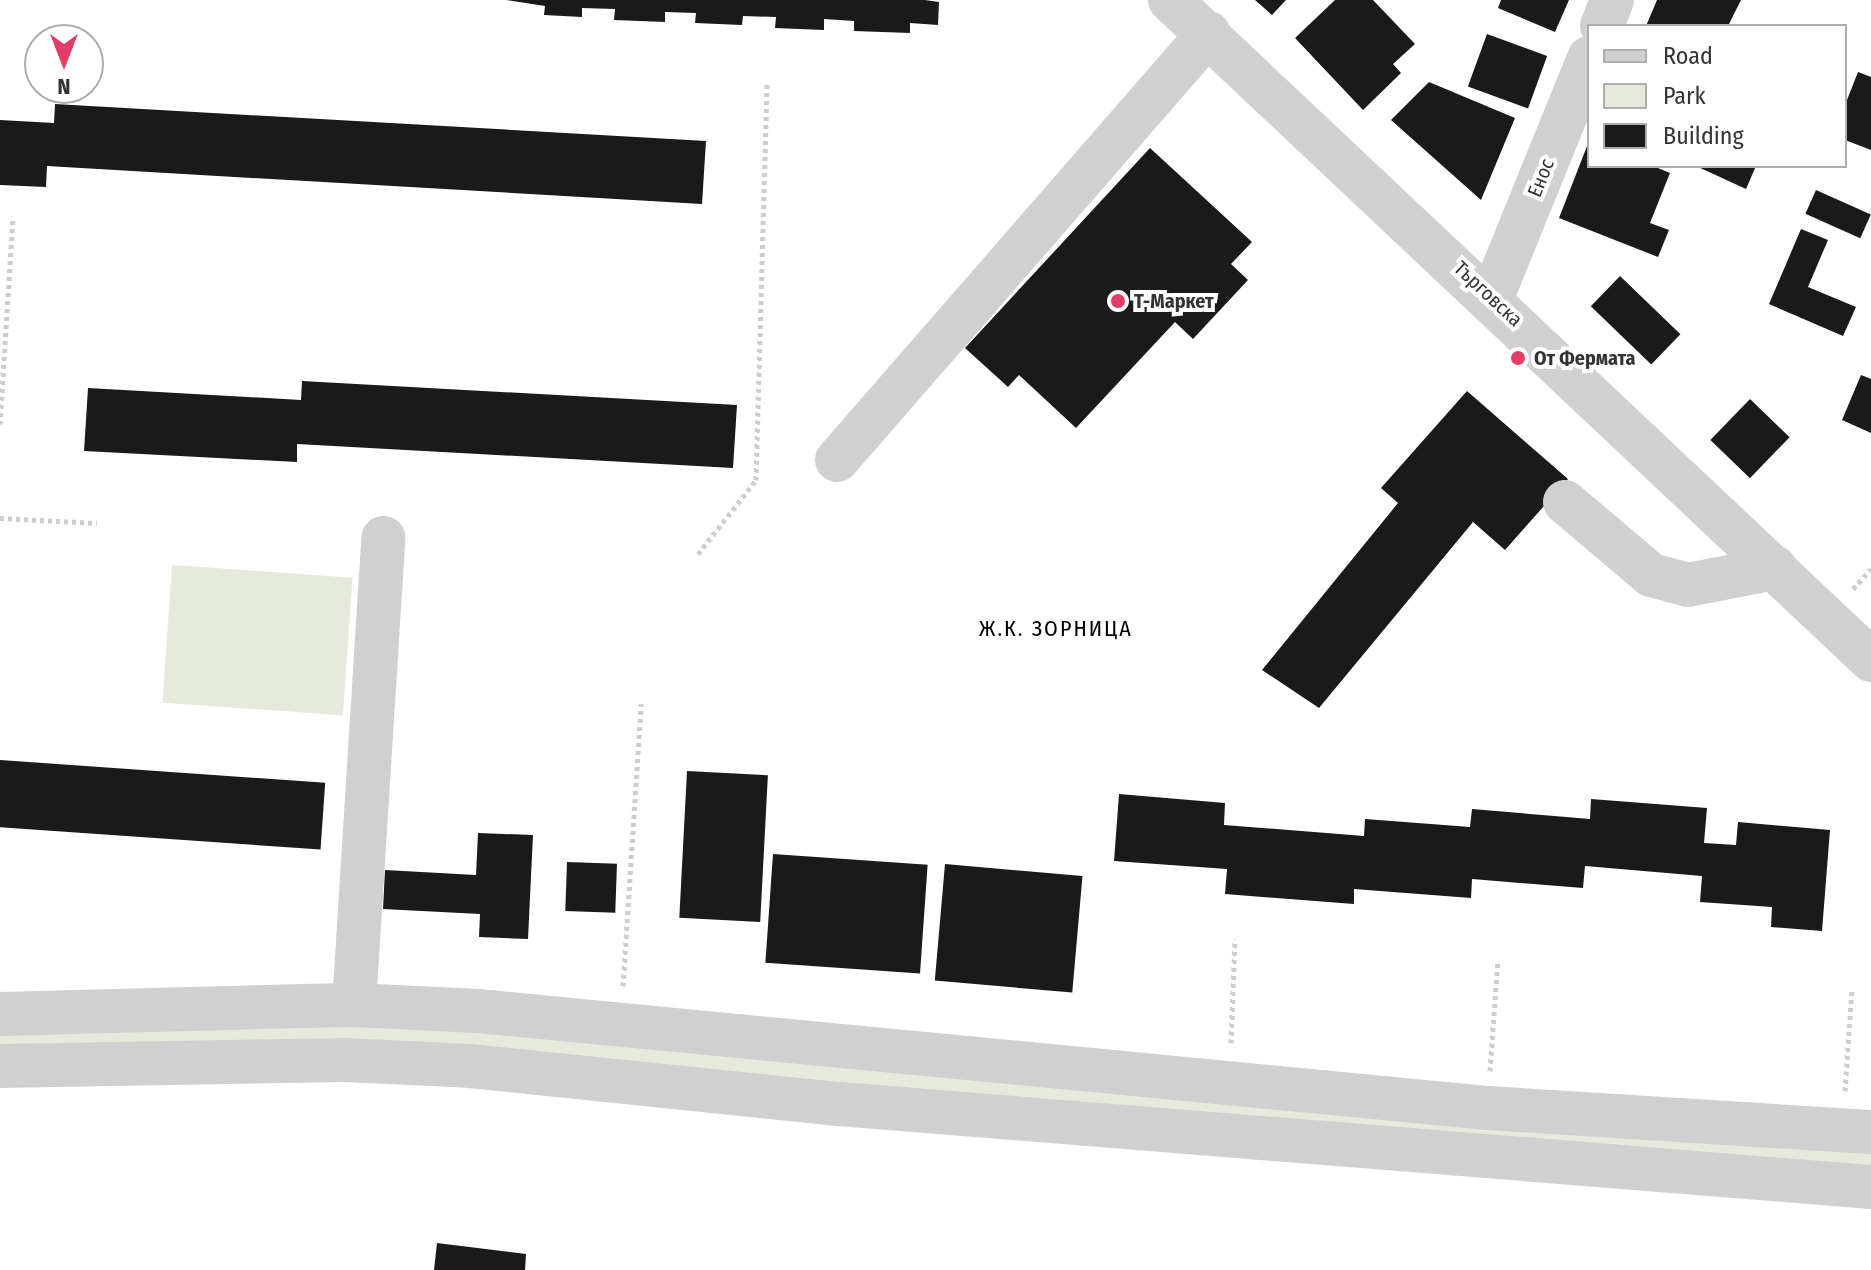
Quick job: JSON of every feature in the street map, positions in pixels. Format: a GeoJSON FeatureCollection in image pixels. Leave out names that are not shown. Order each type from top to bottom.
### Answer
{"type":"FeatureCollection","features":[{"type":"Feature","properties":{"kind":"street","name":"Търговска"},"geometry":{"type":"LineString","coordinates":[[1170,0],[1492,297],[1871,660]]}},
{"type":"Feature","properties":{"kind":"street"},"geometry":{"type":"LineString","coordinates":[[1603,24],[1612,0]]}},
{"type":"Feature","properties":{"kind":"street"},"geometry":{"type":"LineString","coordinates":[[837,460],[1209,33]]}},
{"type":"Feature","properties":{"kind":"street","name":"Енос"},"geometry":{"type":"LineString","coordinates":[[1492,297],[1587,63]]}},
{"type":"Feature","properties":{"kind":"street"},"geometry":{"type":"LineString","coordinates":[[1565,502],[1651,575],[1688,585],[1775,568]]}},
{"type":"Feature","properties":{"kind":"street"},"geometry":{"type":"LineString","coordinates":[[354,1005],[383,538]]}},
{"type":"Feature","properties":{"kind":"street"},"geometry":{"type":"LineString","coordinates":[[0,1014],[354,1005],[620,1025],[1488,1108],[1856,1131]]}},
{"type":"Feature","properties":{"kind":"street"},"geometry":{"type":"LineString","coordinates":[[839,1104],[846,1049]]}},
{"type":"Feature","properties":{"kind":"street"},"geometry":{"type":"LineString","coordinates":[[0,1066],[345,1060],[839,1104],[1871,1187]]}},
{"type":"Feature","properties":{"kind":"path"},"geometry":{"type":"LineString","coordinates":[[698,554],[756,480],[767,83]]}},
{"type":"Feature","properties":{"kind":"path"},"geometry":{"type":"LineString","coordinates":[[0,424],[13,216]]}},
{"type":"Feature","properties":{"kind":"path"},"geometry":{"type":"LineString","coordinates":[[0,518],[97,523]]}},
{"type":"Feature","properties":{"kind":"path"},"geometry":{"type":"LineString","coordinates":[[620,1025],[641,704]]}},
{"type":"Feature","properties":{"kind":"path"},"geometry":{"type":"LineString","coordinates":[[1229,1084],[1235,939]]}},
{"type":"Feature","properties":{"kind":"path"},"geometry":{"type":"LineString","coordinates":[[1488,1108],[1498,960]]}},
{"type":"Feature","properties":{"kind":"path"},"geometry":{"type":"LineString","coordinates":[[1852,988],[1856,1131]]}},
{"type":"Feature","properties":{"kind":"green space"},"geometry":{"type":"Polygon","coordinates":[[[172,565],[353,578],[343,715],[162,703],[172,565]]]}},
{"type":"Feature","properties":{"kind":"green space"},"geometry":{"type":"Polygon","coordinates":[[[354,1005],[1871,1132],[1871,1187],[839,1104],[0,1066],[0,1014],[354,1005]]]}},
{"type":"Feature","properties":{"kind":"building"},"geometry":{"type":"Polygon","coordinates":[[[506,0],[939,2],[938,25],[910,23],[910,33],[854,31],[854,21],[824,19],[824,30],[775,28],[776,17],[743,16],[742,25],[695,23],[696,13],[665,12],[665,22],[614,20],[615,9],[582,8],[582,17],[544,15],[545,6],[506,0]]]}},
{"type":"Feature","properties":{"kind":"building"},"geometry":{"type":"Polygon","coordinates":[[[1255,0],[1286,0],[1272,15],[1255,0]]]}},
{"type":"Feature","properties":{"kind":"building"},"geometry":{"type":"Polygon","coordinates":[[[1335,0],[1373,0],[1415,44],[1393,64],[1401,73],[1363,110],[1295,38],[1335,0]]]}},
{"type":"Feature","properties":{"kind":"building"},"geometry":{"type":"Polygon","coordinates":[[[1501,0],[1569,0],[1555,32],[1498,8],[1501,0]]]}},
{"type":"Feature","properties":{"kind":"building"},"geometry":{"type":"Polygon","coordinates":[[[1657,0],[1741,0],[1729,24],[1647,24],[1657,0]]]}},
{"type":"Feature","properties":{"kind":"building"},"geometry":{"type":"Polygon","coordinates":[[[1487,34],[1547,56],[1528,109],[1468,87],[1487,34]]]}},
{"type":"Feature","properties":{"kind":"building"},"geometry":{"type":"Polygon","coordinates":[[[1858,72],[1871,77],[1871,150],[1847,141],[1847,100],[1858,72]]]}},
{"type":"Feature","properties":{"kind":"building"},"geometry":{"type":"Polygon","coordinates":[[[1429,82],[1515,118],[1481,200],[1391,120],[1429,82]]]}},
{"type":"Feature","properties":{"kind":"building"},"geometry":{"type":"Polygon","coordinates":[[[55,104],[706,141],[702,204],[47,166],[46,187],[0,185],[0,120],[54,123],[55,104]]]}},
{"type":"Feature","properties":{"kind":"building"},"geometry":{"type":"Polygon","coordinates":[[[1587,146],[1587,168],[1658,168],[1670,173],[1650,223],[1669,230],[1658,257],[1559,218],[1587,146]]]}},
{"type":"Feature","properties":{"kind":"building","name":"Т-Маркет"},"geometry":{"type":"Polygon","coordinates":[[[1150,148],[1252,242],[1231,264],[1248,280],[1193,339],[1175,322],[1076,428],[1019,375],[1008,387],[965,348],[1150,148]]]}},
{"type":"Feature","properties":{"kind":"building"},"geometry":{"type":"Polygon","coordinates":[[[1700,168],[1755,168],[1746,189],[1700,168]]]}},
{"type":"Feature","properties":{"kind":"building"},"geometry":{"type":"Polygon","coordinates":[[[1816,190],[1871,214],[1860,238],[1805,214],[1816,190]]]}},
{"type":"Feature","properties":{"kind":"building"},"geometry":{"type":"Polygon","coordinates":[[[1801,229],[1828,240],[1808,287],[1856,307],[1843,336],[1769,304],[1801,229]]]}},
{"type":"Feature","properties":{"kind":"building"},"geometry":{"type":"Polygon","coordinates":[[[1620,276],[1680,334],[1651,365],[1591,306],[1620,276]]]}},
{"type":"Feature","properties":{"kind":"building"},"geometry":{"type":"Polygon","coordinates":[[[1861,375],[1871,379],[1871,433],[1842,420],[1861,375]]]}},
{"type":"Feature","properties":{"kind":"building"},"geometry":{"type":"Polygon","coordinates":[[[302,381],[737,405],[733,468],[297,444],[297,462],[84,451],[88,388],[301,400],[302,381]]]}},
{"type":"Feature","properties":{"kind":"building"},"geometry":{"type":"Polygon","coordinates":[[[1467,391],[1568,479],[1505,550],[1473,522],[1319,708],[1262,670],[1398,503],[1381,488],[1467,391]]]}},
{"type":"Feature","properties":{"kind":"building"},"geometry":{"type":"Polygon","coordinates":[[[1750,399],[1790,437],[1750,478],[1710,440],[1750,399]]]}},
{"type":"Feature","properties":{"kind":"building"},"geometry":{"type":"Polygon","coordinates":[[[0,760],[325,783],[321,850],[0,827],[0,760]]]}},
{"type":"Feature","properties":{"kind":"building"},"geometry":{"type":"Polygon","coordinates":[[[687,771],[768,775],[760,922],[679,918],[687,771]]]}},
{"type":"Feature","properties":{"kind":"building"},"geometry":{"type":"Polygon","coordinates":[[[1119,794],[1225,803],[1224,825],[1364,836],[1365,819],[1470,827],[1472,809],[1590,819],[1591,799],[1707,808],[1704,843],[1736,845],[1738,822],[1830,830],[1822,931],[1771,927],[1772,907],[1700,902],[1702,876],[1585,866],[1583,888],[1472,879],[1471,898],[1354,889],[1354,904],[1225,894],[1227,869],[1114,861],[1119,794]]]}},
{"type":"Feature","properties":{"kind":"building"},"geometry":{"type":"Polygon","coordinates":[[[478,833],[533,835],[528,939],[479,937],[480,914],[383,909],[385,870],[476,875],[478,833]]]}},
{"type":"Feature","properties":{"kind":"building"},"geometry":{"type":"Polygon","coordinates":[[[773,854],[928,865],[920,974],[765,963],[773,854]]]}},
{"type":"Feature","properties":{"kind":"building"},"geometry":{"type":"Polygon","coordinates":[[[567,862],[617,864],[615,913],[565,911],[567,862]]]}},
{"type":"Feature","properties":{"kind":"building"},"geometry":{"type":"Polygon","coordinates":[[[945,864],[1082,876],[1072,993],[935,981],[945,864]]]}},
{"type":"Feature","properties":{"kind":"building"},"geometry":{"type":"Polygon","coordinates":[[[437,1243],[526,1254],[525,1270],[434,1270],[437,1243]]]}},
{"type":"Feature","properties":{"kind":"place","name":"Т-Маркет"},"geometry":{"type":"Point","coordinates":[1118,301]}},
{"type":"Feature","properties":{"kind":"place","name":"От Фермата"},"geometry":{"type":"Point","coordinates":[1518,358]}},
{"type":"Feature","properties":{"kind":"district","name":"Ж.К. ЗОРНИЦА"},"geometry":{"type":"Point","coordinates":[1056,629]}}]}
